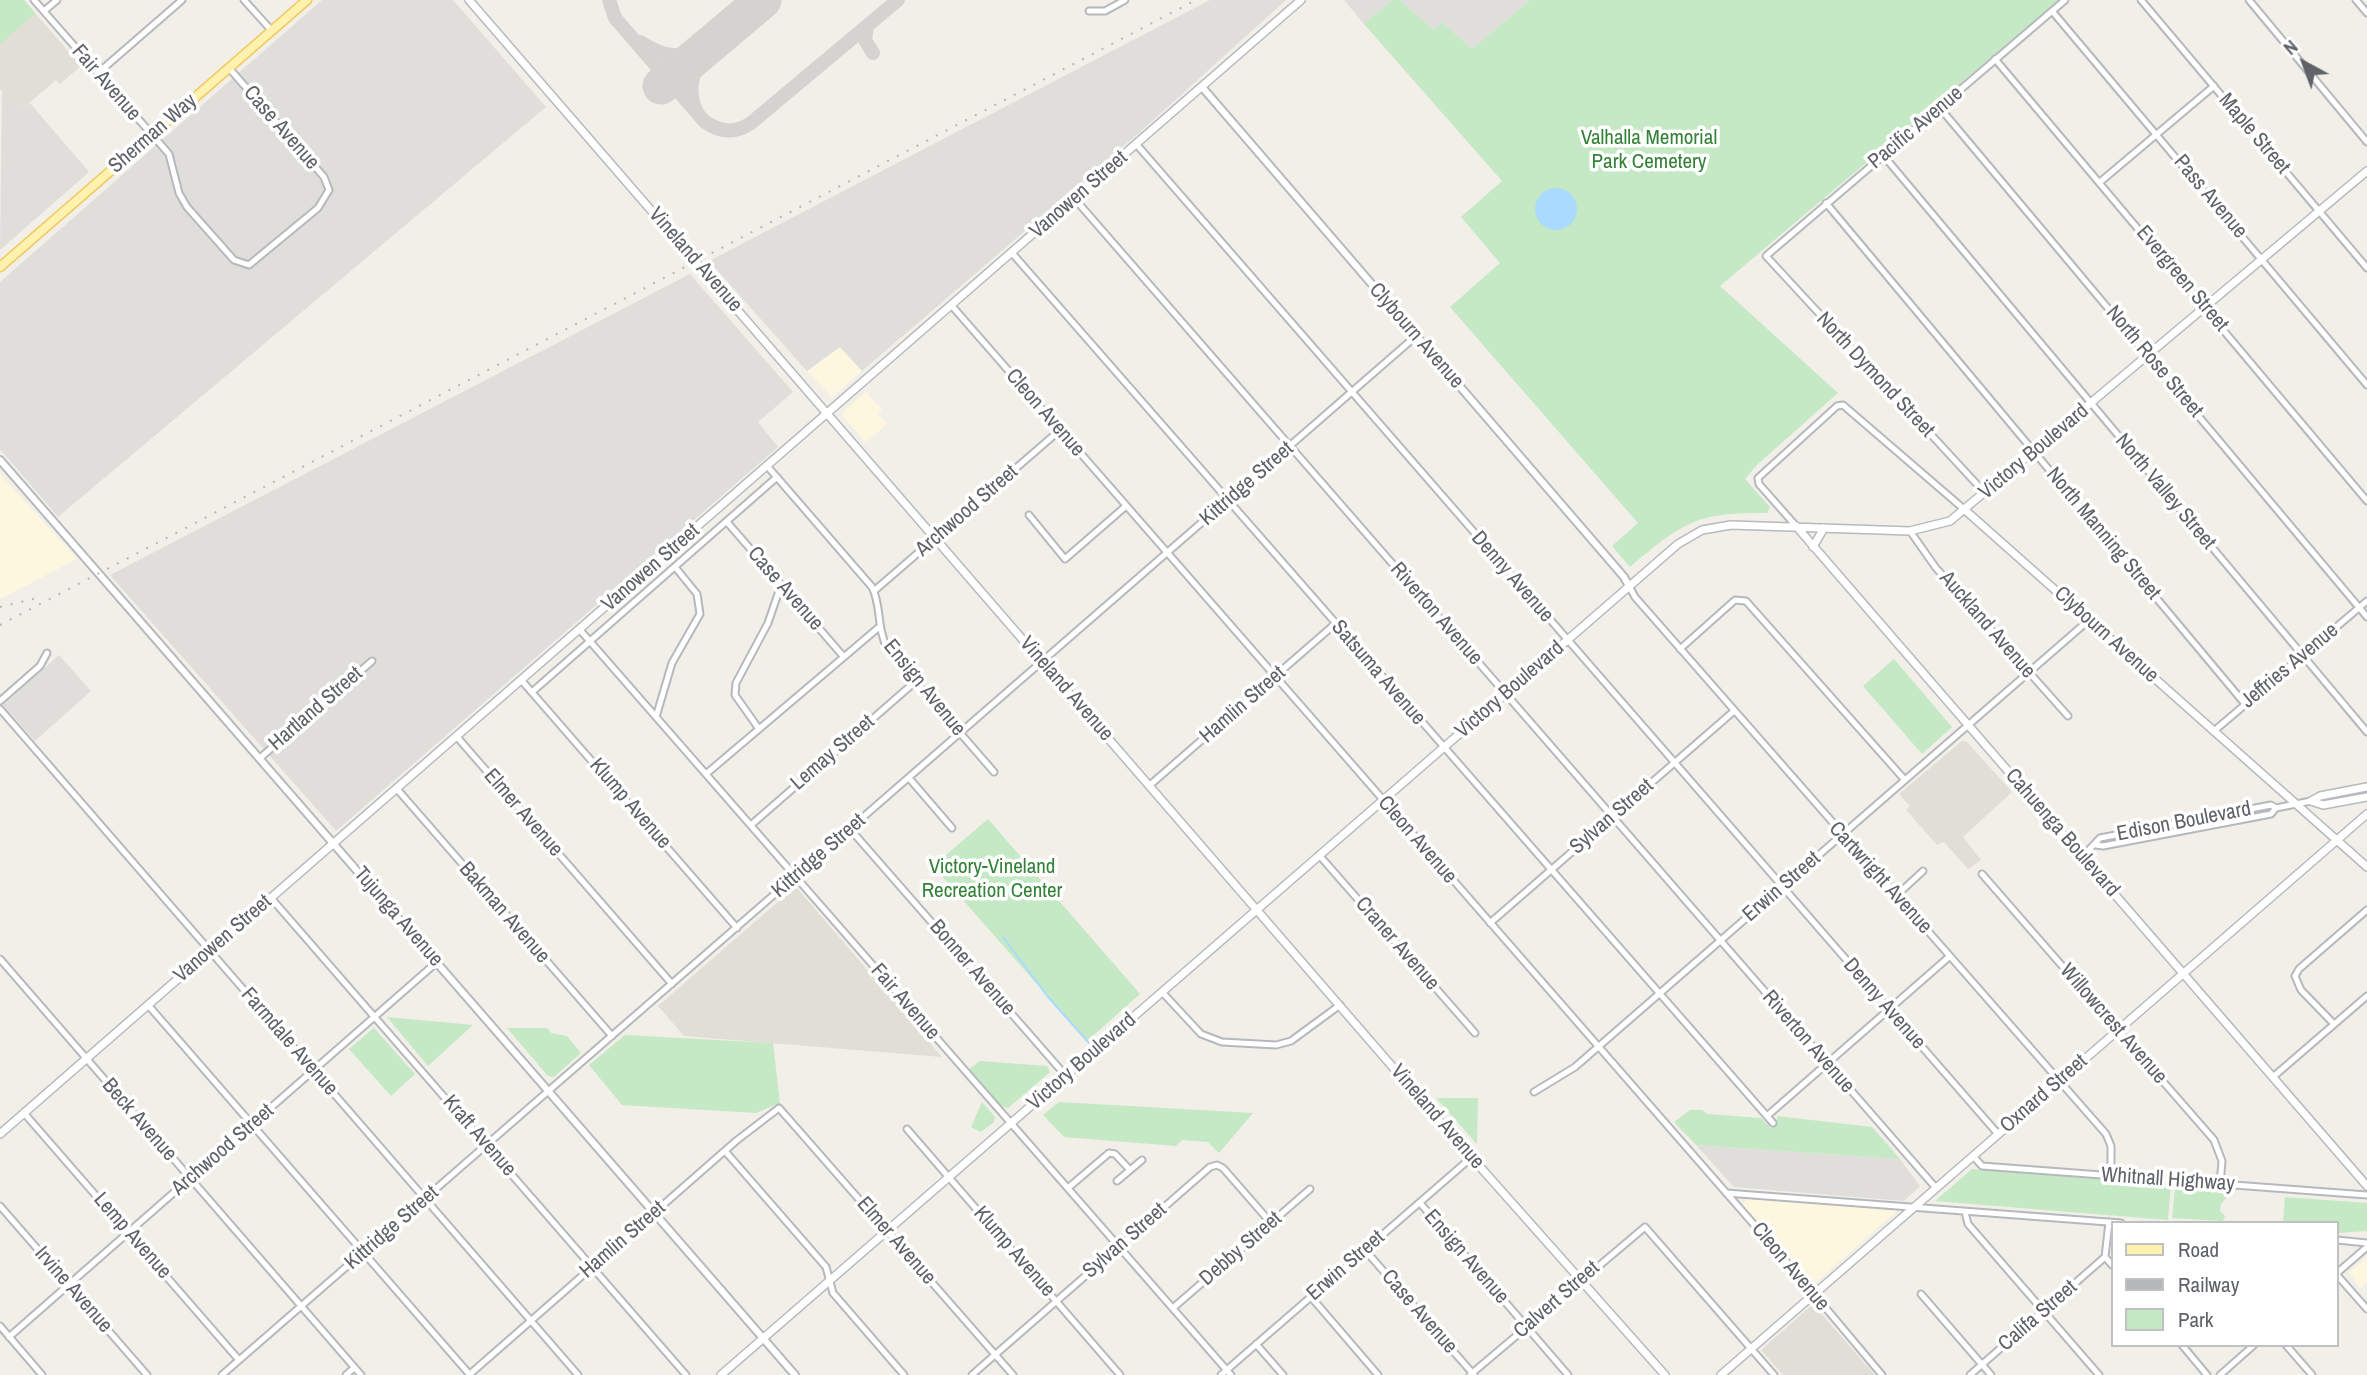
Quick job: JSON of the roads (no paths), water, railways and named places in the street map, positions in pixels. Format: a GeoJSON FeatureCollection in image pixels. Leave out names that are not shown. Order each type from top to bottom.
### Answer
{"type":"FeatureCollection","features":[{"type":"Feature","properties":{"kind":"main road","name":"Sherman Way"},"geometry":{"type":"LineString","coordinates":[[0,267],[307,0]]}},
{"type":"Feature","properties":{"kind":"main road","name":"Vineland Avenue"},"geometry":{"type":"LineString","coordinates":[[469,0],[1472,1157],[1665,1375]]}},
{"type":"Feature","properties":{"kind":"main road","name":"Vanowen Street"},"geometry":{"type":"LineString","coordinates":[[0,1134],[1301,0]]}},
{"type":"Feature","properties":{"kind":"main road","name":"Victory Boulevard"},"geometry":{"type":"LineString","coordinates":[[721,1375],[1678,544],[1702,530],[1731,525],[1910,531],[1936,526],[1965,510],[2367,172]]}},
{"type":"Feature","properties":{"kind":"main road","name":"Clybourn Avenue"},"geometry":{"type":"LineString","coordinates":[[1965,510],[2367,867]]}},
{"type":"Feature","properties":{"kind":"main road","name":"Cahuenga Boulevard"},"geometry":{"type":"LineString","coordinates":[[1796,526],[2367,1186]]}},
{"type":"Feature","properties":{"kind":"main road"},"geometry":{"type":"LineString","coordinates":[[1814,547],[1824,528]]}},
{"type":"Feature","properties":{"kind":"main road","name":"Edison Boulevard"},"geometry":{"type":"LineString","coordinates":[[2311,801],[2320,796],[2367,787]]}},
{"type":"Feature","properties":{"kind":"main road","name":"Edison Boulevard"},"geometry":{"type":"LineString","coordinates":[[2311,801],[2323,805],[2367,797]]}},
{"type":"Feature","properties":{"kind":"main road","name":"Oxnard Street"},"geometry":{"type":"LineString","coordinates":[[1720,1375],[2367,814]]}},
{"type":"Feature","properties":{"kind":"street","name":"Fair Avenue"},"geometry":{"type":"LineString","coordinates":[[34,0],[172,159],[184,203],[234,260],[244,265]]}},
{"type":"Feature","properties":{"kind":"street"},"geometry":{"type":"LineString","coordinates":[[44,11],[57,0]]}},
{"type":"Feature","properties":{"kind":"street"},"geometry":{"type":"LineString","coordinates":[[98,73],[182,0]]}},
{"type":"Feature","properties":{"kind":"street"},"geometry":{"type":"LineString","coordinates":[[244,0],[272,31]]}},
{"type":"Feature","properties":{"kind":"street"},"geometry":{"type":"LineString","coordinates":[[1088,11],[1105,10],[1125,0]]}},
{"type":"Feature","properties":{"kind":"street","name":"Pacific Avenue"},"geometry":{"type":"LineString","coordinates":[[1766,256],[2065,0]]}},
{"type":"Feature","properties":{"kind":"street","name":"Maple Street"},"geometry":{"type":"LineString","coordinates":[[2141,0],[2367,268]]}},
{"type":"Feature","properties":{"kind":"street"},"geometry":{"type":"LineString","coordinates":[[2249,0],[2367,142]]}},
{"type":"Feature","properties":{"kind":"street"},"geometry":{"type":"LineString","coordinates":[[2356,0],[2367,13]]}},
{"type":"Feature","properties":{"kind":"street","name":"Pass Avenue"},"geometry":{"type":"LineString","coordinates":[[2052,11],[2367,384]]}},
{"type":"Feature","properties":{"kind":"street","name":"Evergreen Street"},"geometry":{"type":"LineString","coordinates":[[1995,59],[2367,500]]}},
{"type":"Feature","properties":{"kind":"street","name":"Case Avenue"},"geometry":{"type":"LineString","coordinates":[[229,68],[324,177],[328,190],[317,208],[254,262],[244,265]]}},
{"type":"Feature","properties":{"kind":"street"},"geometry":{"type":"LineString","coordinates":[[2101,182],[2214,86]]}},
{"type":"Feature","properties":{"kind":"street","name":"Clybourn Avenue"},"geometry":{"type":"LineString","coordinates":[[1202,87],[1629,586]]}},
{"type":"Feature","properties":{"kind":"street","name":"North Rose Street"},"geometry":{"type":"LineString","coordinates":[[1940,108],[2367,617]]}},
{"type":"Feature","properties":{"kind":"street","name":"Denny Avenue"},"geometry":{"type":"LineString","coordinates":[[1137,145],[1998,1134]]}},
{"type":"Feature","properties":{"kind":"street","name":"North Valley Street"},"geometry":{"type":"LineString","coordinates":[[1883,155],[2367,732]]}},
{"type":"Feature","properties":{"kind":"street","name":"Riverton Avenue"},"geometry":{"type":"LineString","coordinates":[[1074,198],[1936,1188]]}},
{"type":"Feature","properties":{"kind":"street","name":"North Manning Street"},"geometry":{"type":"LineString","coordinates":[[1826,203],[2245,704]]}},
{"type":"Feature","properties":{"kind":"street","name":"Satsuma Avenue"},"geometry":{"type":"LineString","coordinates":[[1012,253],[1773,1123]]}},
{"type":"Feature","properties":{"kind":"street","name":"North Dymond Street"},"geometry":{"type":"LineString","coordinates":[[1766,256],[1985,493]]}},
{"type":"Feature","properties":{"kind":"street","name":"Cleon Avenue"},"geometry":{"type":"LineString","coordinates":[[952,306],[1882,1375]]}},
{"type":"Feature","properties":{"kind":"street","name":"Kittridge Street"},"geometry":{"type":"LineString","coordinates":[[222,1375],[1416,336]]}},
{"type":"Feature","properties":{"kind":"street","name":"Clybourn Avenue"},"geometry":{"type":"LineString","coordinates":[[1843,405],[1965,510]]}},
{"type":"Feature","properties":{"kind":"street","name":"Cahuenga Boulevard"},"geometry":{"type":"LineString","coordinates":[[1796,526],[1759,484],[1758,478],[1837,406],[1843,405]]}},
{"type":"Feature","properties":{"kind":"street","name":"Archwood Street"},"geometry":{"type":"LineString","coordinates":[[874,591],[1060,430]]}},
{"type":"Feature","properties":{"kind":"street","name":"Tujunga Avenue"},"geometry":{"type":"LineString","coordinates":[[0,460],[796,1375]]}},
{"type":"Feature","properties":{"kind":"street"},"geometry":{"type":"LineString","coordinates":[[768,467],[874,591]]}},
{"type":"Feature","properties":{"kind":"street","name":"Vanowen Street"},"geometry":{"type":"LineString","coordinates":[[532,692],[777,477]]}},
{"type":"Feature","properties":{"kind":"street"},"geometry":{"type":"LineString","coordinates":[[1029,515],[1065,559],[1126,506]]}},
{"type":"Feature","properties":{"kind":"street","name":"Case Avenue"},"geometry":{"type":"LineString","coordinates":[[727,522],[843,656]]}},
{"type":"Feature","properties":{"kind":"street","name":"Auckland Avenue"},"geometry":{"type":"LineString","coordinates":[[1910,531],[1936,568],[2068,716]]}},
{"type":"Feature","properties":{"kind":"street"},"geometry":{"type":"LineString","coordinates":[[656,717],[671,663],[700,614],[697,594],[676,567]]}},
{"type":"Feature","properties":{"kind":"street"},"geometry":{"type":"LineString","coordinates":[[759,729],[735,695],[736,683],[768,623],[781,585]]}},
{"type":"Feature","properties":{"kind":"street","name":"Cartwright Avenue"},"geometry":{"type":"LineString","coordinates":[[1629,586],[1680,649],[2110,1141],[2111,1176]]}},
{"type":"Feature","properties":{"kind":"street","name":"Ensign Avenue"},"geometry":{"type":"LineString","coordinates":[[874,591],[878,628],[888,650],[994,772]]}},
{"type":"Feature","properties":{"kind":"street"},"geometry":{"type":"LineString","coordinates":[[1680,649],[1735,600],[1746,601],[1905,779]]}},
{"type":"Feature","properties":{"kind":"street","name":"Jeffries Avenue"},"geometry":{"type":"LineString","coordinates":[[2214,731],[2367,601]]}},
{"type":"Feature","properties":{"kind":"street","name":"Erwin Street"},"geometry":{"type":"LineString","coordinates":[[1534,1092],[1575,1067],[2089,620]]}},
{"type":"Feature","properties":{"kind":"street","name":"Hamlin Street"},"geometry":{"type":"LineString","coordinates":[[1150,785],[1335,624]]}},
{"type":"Feature","properties":{"kind":"street"},"geometry":{"type":"LineString","coordinates":[[706,774],[878,628]]}},
{"type":"Feature","properties":{"kind":"street","name":"Fair Avenue"},"geometry":{"type":"LineString","coordinates":[[580,630],[1068,1188],[1226,1373]]}},
{"type":"Feature","properties":{"kind":"street"},"geometry":{"type":"LineString","coordinates":[[0,701],[40,666],[47,653]]}},
{"type":"Feature","properties":{"kind":"street","name":"Hartland Street"},"geometry":{"type":"LineString","coordinates":[[260,758],[372,661]]}},
{"type":"Feature","properties":{"kind":"street","name":"Klump Avenue"},"geometry":{"type":"LineString","coordinates":[[522,681],[737,928]]}},
{"type":"Feature","properties":{"kind":"street","name":"Lemay Street"},"geometry":{"type":"LineString","coordinates":[[751,825],[916,681]]}},
{"type":"Feature","properties":{"kind":"street","name":"Farmdale Avenue"},"geometry":{"type":"LineString","coordinates":[[0,709],[578,1375]]}},
{"type":"Feature","properties":{"kind":"street","name":"Sylvan Street"},"geometry":{"type":"LineString","coordinates":[[1490,923],[1734,711]]}},
{"type":"Feature","properties":{"kind":"street","name":"Elmer Avenue"},"geometry":{"type":"LineString","coordinates":[[457,737],[672,984]]}},
{"type":"Feature","properties":{"kind":"street"},"geometry":{"type":"LineString","coordinates":[[909,778],[952,828]]}},
{"type":"Feature","properties":{"kind":"street","name":"Bakman Avenue"},"geometry":{"type":"LineString","coordinates":[[397,789],[612,1036]]}},
{"type":"Feature","properties":{"kind":"street","name":"Edison Boulevard"},"geometry":{"type":"LineString","coordinates":[[2083,856],[2096,845],[2271,814],[2276,808],[2293,802],[2311,801]]}},
{"type":"Feature","properties":{"kind":"street","name":"Bonner Avenue"},"geometry":{"type":"LineString","coordinates":[[850,829],[1066,1076]]}},
{"type":"Feature","properties":{"kind":"street","name":"Craner Avenue"},"geometry":{"type":"LineString","coordinates":[[1319,855],[1475,1033]]}},
{"type":"Feature","properties":{"kind":"street"},"geometry":{"type":"LineString","coordinates":[[1896,895],[1923,871]]}},
{"type":"Feature","properties":{"kind":"street","name":"Willowcrest Avenue"},"geometry":{"type":"LineString","coordinates":[[1982,874],[2214,1140],[2222,1161],[2220,1184]]}},
{"type":"Feature","properties":{"kind":"street","name":"Kraft Avenue"},"geometry":{"type":"LineString","coordinates":[[271,898],[686,1375]]}},
{"type":"Feature","properties":{"kind":"street"},"geometry":{"type":"LineString","coordinates":[[2334,1024],[2301,990],[2295,976],[2367,910]]}},
{"type":"Feature","properties":{"kind":"street"},"geometry":{"type":"LineString","coordinates":[[1767,1116],[1950,957]]}},
{"type":"Feature","properties":{"kind":"street","name":"Beck Avenue"},"geometry":{"type":"LineString","coordinates":[[0,960],[361,1375]]}},
{"type":"Feature","properties":{"kind":"street","name":"Archwood Street"},"geometry":{"type":"LineString","coordinates":[[9,1337],[437,962]]}},
{"type":"Feature","properties":{"kind":"street"},"geometry":{"type":"LineString","coordinates":[[1162,992],[1201,1034],[1222,1042],[1276,1045],[1291,1041],[1340,1005]]}},
{"type":"Feature","properties":{"kind":"street"},"geometry":{"type":"LineString","coordinates":[[2273,1077],[2367,996]]}},
{"type":"Feature","properties":{"kind":"street"},"geometry":{"type":"LineString","coordinates":[[148,1005],[469,1375]]}},
{"type":"Feature","properties":{"kind":"street","name":"Hamlin Street"},"geometry":{"type":"LineString","coordinates":[[469,1375],[725,1151],[779,1108]]}},
{"type":"Feature","properties":{"kind":"street","name":"Elmer Avenue"},"geometry":{"type":"LineString","coordinates":[[779,1108],[1013,1375]]}},
{"type":"Feature","properties":{"kind":"street","name":"Lemp Avenue"},"geometry":{"type":"LineString","coordinates":[[24,1113],[239,1360]]}},
{"type":"Feature","properties":{"kind":"street","name":"Klump Avenue"},"geometry":{"type":"LineString","coordinates":[[907,1129],[1121,1375]]}},
{"type":"Feature","properties":{"kind":"street"},"geometry":{"type":"LineString","coordinates":[[725,1151],[826,1268],[833,1293],[904,1375]]}},
{"type":"Feature","properties":{"kind":"street"},"geometry":{"type":"LineString","coordinates":[[1068,1188],[1109,1153],[1115,1154],[1130,1170]]}},
{"type":"Feature","properties":{"kind":"street","name":"Whitnall Highway"},"geometry":{"type":"LineString","coordinates":[[1973,1156],[1982,1166],[2367,1195]]}},
{"type":"Feature","properties":{"kind":"street","name":"Erwin Street"},"geometry":{"type":"LineString","coordinates":[[1226,1373],[1472,1157]]}},
{"type":"Feature","properties":{"kind":"street"},"geometry":{"type":"LineString","coordinates":[[1118,1181],[1142,1160]]}},
{"type":"Feature","properties":{"kind":"street","name":"Sylvan Street"},"geometry":{"type":"LineString","coordinates":[[972,1375],[1217,1165],[1271,1223]]}},
{"type":"Feature","properties":{"kind":"street","name":"Debby Street"},"geometry":{"type":"LineString","coordinates":[[1172,1308],[1310,1189]]}},
{"type":"Feature","properties":{"kind":"street"},"geometry":{"type":"LineString","coordinates":[[1726,1193],[2112,1222]]}},
{"type":"Feature","properties":{"kind":"street","name":"Ensign Avenue"},"geometry":{"type":"LineString","coordinates":[[1420,1203],[1568,1375]]}},
{"type":"Feature","properties":{"kind":"street","name":"Irvine Avenue"},"geometry":{"type":"LineString","coordinates":[[0,1206],[147,1375]]}},
{"type":"Feature","properties":{"kind":"street"},"geometry":{"type":"LineString","coordinates":[[1965,1212],[1968,1224],[2099,1375]]}},
{"type":"Feature","properties":{"kind":"street"},"geometry":{"type":"LineString","coordinates":[[2109,1222],[2105,1257],[2112,1265]]}},
{"type":"Feature","properties":{"kind":"street","name":"Calvert Street"},"geometry":{"type":"LineString","coordinates":[[1472,1374],[1645,1227],[1751,1349]]}},
{"type":"Feature","properties":{"kind":"street"},"geometry":{"type":"LineString","coordinates":[[2339,1240],[2367,1245]]}},
{"type":"Feature","properties":{"kind":"street"},"geometry":{"type":"LineString","coordinates":[[2339,1272],[2367,1245]]}},
{"type":"Feature","properties":{"kind":"street","name":"Case Avenue"},"geometry":{"type":"LineString","coordinates":[[1365,1250],[1472,1374]]}},
{"type":"Feature","properties":{"kind":"street","name":"Califa Street"},"geometry":{"type":"LineString","coordinates":[[1970,1375],[2105,1257]]}},
{"type":"Feature","properties":{"kind":"street"},"geometry":{"type":"LineString","coordinates":[[2339,1276],[2367,1309]]}},
{"type":"Feature","properties":{"kind":"street"},"geometry":{"type":"LineString","coordinates":[[1921,1294],[1991,1375]]}},
{"type":"Feature","properties":{"kind":"street"},"geometry":{"type":"LineString","coordinates":[[1311,1297],[1378,1375]]}},
{"type":"Feature","properties":{"kind":"street"},"geometry":{"type":"LineString","coordinates":[[0,1326],[42,1375]]}},
{"type":"Feature","properties":{"kind":"street"},"geometry":{"type":"LineString","coordinates":[[1256,1344],[1283,1375]]}},
{"type":"Feature","properties":{"kind":"street"},"geometry":{"type":"LineString","coordinates":[[2184,1347],[2207,1375]]}},
{"type":"Feature","properties":{"kind":"street"},"geometry":{"type":"LineString","coordinates":[[2220,1375],[2252,1347]]}},
{"type":"Feature","properties":{"kind":"street"},"geometry":{"type":"LineString","coordinates":[[2288,1347],[2312,1375]]}},
{"type":"Feature","properties":{"kind":"street"},"geometry":{"type":"LineString","coordinates":[[1751,1349],[1774,1375]]}},
{"type":"Feature","properties":{"kind":"street"},"geometry":{"type":"LineString","coordinates":[[346,1375],[354,1368]]}},
{"type":"Feature","properties":{"kind":"water"},"geometry":{"type":"Polygon","coordinates":[[[1556,188],[1571,194],[1577,209],[1571,224],[1556,230],[1541,224],[1535,209],[1541,194],[1556,188]]]}},
{"type":"Feature","properties":{"kind":"waterway"},"geometry":{"type":"LineString","coordinates":[[1003,937],[1048,997],[1089,1043]]}},
{"type":"Feature","properties":{"kind":"railway"},"geometry":{"type":"LineString","coordinates":[[0,625],[1196,0]]}},
{"type":"Feature","properties":{"kind":"railway"},"geometry":{"type":"LineString","coordinates":[[0,607],[41,597]]}},
{"type":"Feature","properties":{"kind":"park label","name":"Valhalla Memorial Park Cemetery"},"geometry":{"type":"Point","coordinates":[1649,150]}},
{"type":"Feature","properties":{"kind":"park label","name":"Victory-Vineland Recreation Center"},"geometry":{"type":"Point","coordinates":[992,879]}}]}
